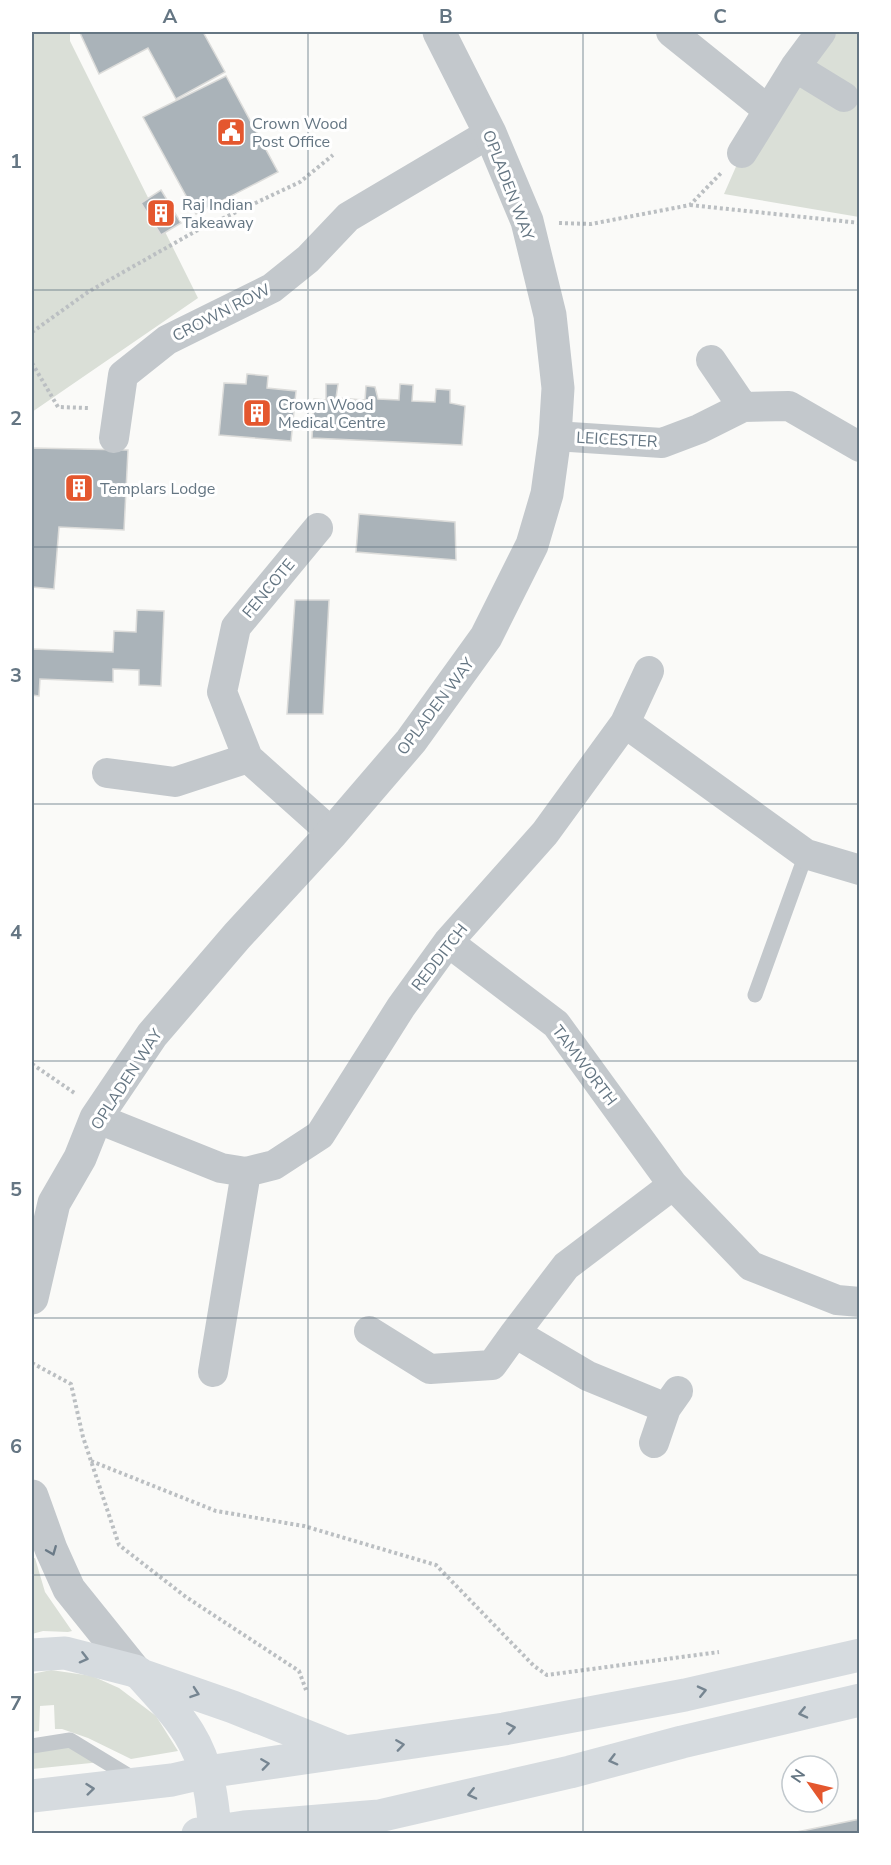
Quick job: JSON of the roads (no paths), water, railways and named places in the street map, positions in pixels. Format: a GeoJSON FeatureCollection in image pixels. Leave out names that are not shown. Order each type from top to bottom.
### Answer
{"type":"FeatureCollection","features":[{"type":"Feature","properties":{"kind":"highway"},"geometry":{"type":"LineString","coordinates":[[32,1655],[65,1653],[137,1672],[233,1707],[347,1753]]}},
{"type":"Feature","properties":{"kind":"highway"},"geometry":{"type":"LineString","coordinates":[[32,1796],[172,1780],[207,1772],[453,1738],[685,1695],[860,1655]]}},
{"type":"Feature","properties":{"kind":"highway"},"geometry":{"type":"LineString","coordinates":[[137,1672],[177,1715],[194,1740],[207,1772],[214,1813],[208,1833],[244,1827],[379,1816],[570,1772],[682,1742],[860,1700]]}},
{"type":"Feature","properties":{"kind":"highway"},"geometry":{"type":"LineString","coordinates":[[345,1833],[379,1816]]}},
{"type":"Feature","properties":{"kind":"street","name":"OPLADEN WAY"},"geometry":{"type":"LineString","coordinates":[[32,1298],[54,1203],[80,1158],[88,1107],[411,741],[486,637],[532,545],[547,494],[555,436],[558,388],[550,315],[526,221],[490,133],[439,32]]}},
{"type":"Feature","properties":{"kind":"street"},"geometry":{"type":"LineString","coordinates":[[671,32],[768,110]]}},
{"type":"Feature","properties":{"kind":"street"},"geometry":{"type":"LineString","coordinates":[[742,153],[795,67],[821,32]]}},
{"type":"Feature","properties":{"kind":"street"},"geometry":{"type":"LineString","coordinates":[[795,67],[844,97]]}},
{"type":"Feature","properties":{"kind":"street","name":"CROWN ROW"},"geometry":{"type":"LineString","coordinates":[[116,424],[123,375],[167,340],[272,288],[308,259],[348,217],[490,133]]}},
{"type":"Feature","properties":{"kind":"street"},"geometry":{"type":"LineString","coordinates":[[711,360],[743,407]]}},
{"type":"Feature","properties":{"kind":"street","name":"LEICESTER"},"geometry":{"type":"LineString","coordinates":[[555,436],[662,444],[743,407],[789,406],[860,447]]}},
{"type":"Feature","properties":{"kind":"street","name":"FENCOTE"},"geometry":{"type":"LineString","coordinates":[[318,528],[236,627],[222,692],[248,758],[332,833]]}},
{"type":"Feature","properties":{"kind":"street","name":"REDDITCH"},"geometry":{"type":"LineString","coordinates":[[88,1107],[220,1168],[246,1172],[274,1165],[320,1135],[401,1007],[448,942],[545,833],[625,723],[649,671]]}},
{"type":"Feature","properties":{"kind":"street"},"geometry":{"type":"LineString","coordinates":[[625,723],[806,854],[860,870]]}},
{"type":"Feature","properties":{"kind":"street"},"geometry":{"type":"LineString","coordinates":[[107,773],[175,782],[248,758]]}},
{"type":"Feature","properties":{"kind":"street","name":"TAMWORTH"},"geometry":{"type":"LineString","coordinates":[[448,942],[556,1023],[673,1185],[751,1266],[837,1300],[860,1302]]}},
{"type":"Feature","properties":{"kind":"street"},"geometry":{"type":"LineString","coordinates":[[213,1372],[246,1172]]}},
{"type":"Feature","properties":{"kind":"street"},"geometry":{"type":"LineString","coordinates":[[369,1331],[430,1369],[492,1365],[566,1266],[673,1185]]}},
{"type":"Feature","properties":{"kind":"street"},"geometry":{"type":"LineString","coordinates":[[515,1333],[588,1376],[672,1399],[654,1443]]}},
{"type":"Feature","properties":{"kind":"street"},"geometry":{"type":"LineString","coordinates":[[32,1496],[51,1549],[69,1589],[137,1672]]}},
{"type":"Feature","properties":{"kind":"lane"},"geometry":{"type":"LineString","coordinates":[[755,995],[806,854]]}},
{"type":"Feature","properties":{"kind":"lane"},"geometry":{"type":"LineString","coordinates":[[32,1746],[70,1740],[141,1784]]}},
{"type":"Feature","properties":{"kind":"place","name":"Crown Wood Post Office"},"geometry":{"type":"Point","coordinates":[231,132]}},
{"type":"Feature","properties":{"kind":"place","name":"Raj Indian Takeaway"},"geometry":{"type":"Point","coordinates":[161,213]}},
{"type":"Feature","properties":{"kind":"place","name":"Crown Wood Medical Centre"},"geometry":{"type":"Point","coordinates":[257,413]}},
{"type":"Feature","properties":{"kind":"place","name":"Templars Lodge"},"geometry":{"type":"Point","coordinates":[79,488]}}]}
